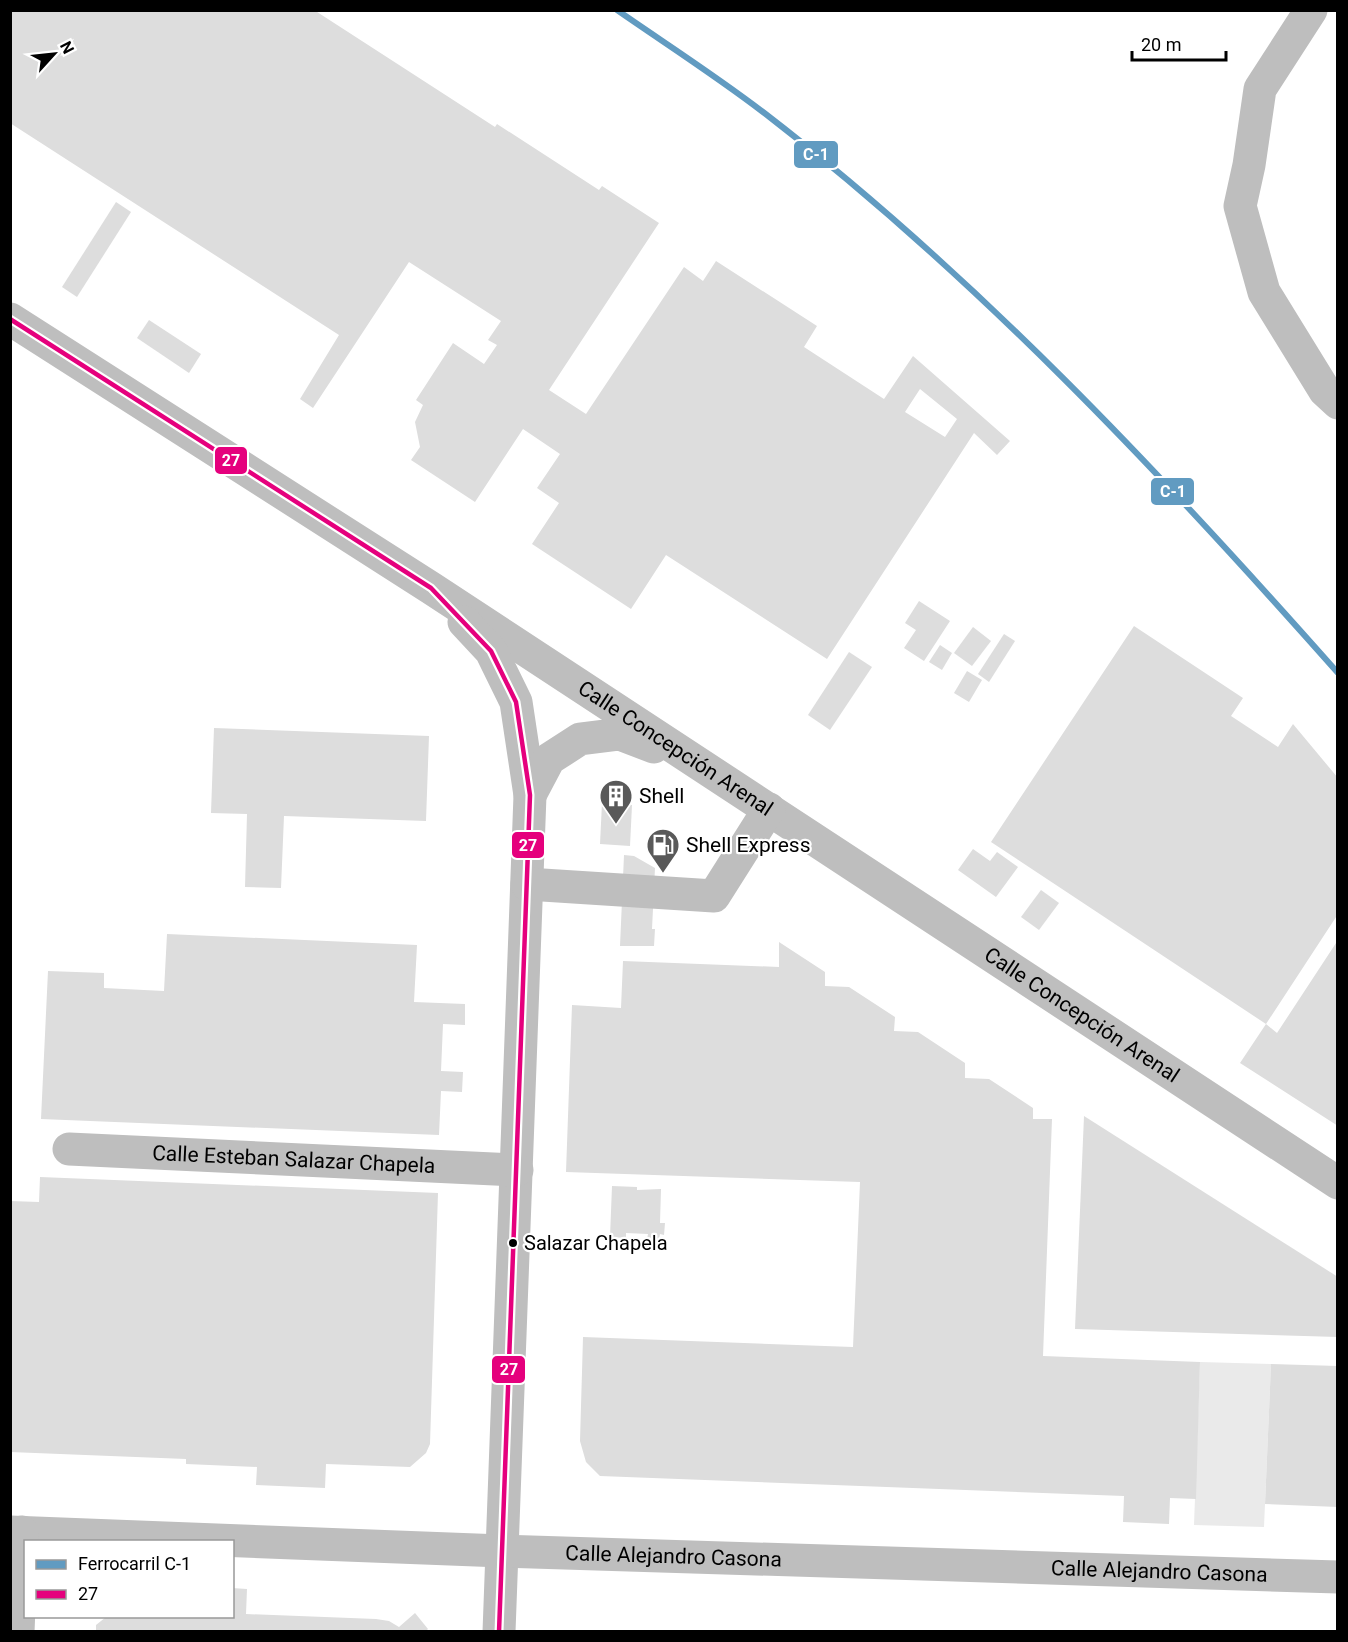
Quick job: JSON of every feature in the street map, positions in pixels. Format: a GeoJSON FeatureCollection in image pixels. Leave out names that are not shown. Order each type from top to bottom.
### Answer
{"type":"FeatureCollection","features":[{"type":"Feature","properties":{"kind":"street"},"geometry":{"type":"LineString","coordinates":[[1311,10],[1260,89],[1250,165],[1240,206],[1264,292],[1325,391],[1338,404]]}},
{"type":"Feature","properties":{"kind":"street","name":"Calle Concepción Arenal"},"geometry":{"type":"LineString","coordinates":[[10,319],[431,588],[1338,1183]]}},
{"type":"Feature","properties":{"kind":"street"},"geometry":{"type":"LineString","coordinates":[[431,588],[491,651],[516,702],[530,795],[499,1632]]}},
{"type":"Feature","properties":{"kind":"street"},"geometry":{"type":"LineString","coordinates":[[530,795],[549,759],[580,739],[620,734],[707,768]]}},
{"type":"Feature","properties":{"kind":"street"},"geometry":{"type":"LineString","coordinates":[[527,884],[714,896],[769,808]]}},
{"type":"Feature","properties":{"kind":"street","name":"Calle Esteban Salazar Chapela"},"geometry":{"type":"LineString","coordinates":[[69,1149],[517,1170]]}},
{"type":"Feature","properties":{"kind":"street"},"geometry":{"type":"LineString","coordinates":[[16,1532],[18,1632]]}},
{"type":"Feature","properties":{"kind":"street","name":"Calle Alejandro Casona"},"geometry":{"type":"LineString","coordinates":[[16,1532],[221,1540]]}},
{"type":"Feature","properties":{"kind":"street","name":"Calle Alejandro Casona"},"geometry":{"type":"LineString","coordinates":[[234,1541],[1338,1577]]}},
{"type":"Feature","properties":{"kind":"shaded area"},"geometry":{"type":"Polygon","coordinates":[[[1200,1362],[1271,1364],[1264,1527],[1194,1525],[1200,1362]]]}},
{"type":"Feature","properties":{"kind":"building"},"geometry":{"type":"Polygon","coordinates":[[[10,10],[314,10],[495,127],[497,124],[599,190],[602,186],[659,223],[549,390],[586,414],[684,267],[703,281],[716,261],[817,326],[804,347],[884,399],[913,356],[1010,441],[997,455],[974,433],[827,659],[666,555],[631,609],[532,544],[559,503],[537,488],[560,454],[523,429],[475,502],[411,460],[420,447],[415,422],[423,405],[416,400],[453,343],[484,364],[497,345],[488,340],[501,321],[409,262],[313,408],[300,399],[339,335],[10,123],[10,10]],[[920,389],[905,412],[945,437],[957,419],[920,389]]]}},
{"type":"Feature","properties":{"kind":"building"},"geometry":{"type":"Polygon","coordinates":[[[116,202],[131,212],[77,297],[62,287],[116,202]]]}},
{"type":"Feature","properties":{"kind":"building"},"geometry":{"type":"Polygon","coordinates":[[[149,320],[201,354],[189,373],[137,338],[149,320]]]}},
{"type":"Feature","properties":{"kind":"building"},"geometry":{"type":"Polygon","coordinates":[[[919,601],[950,621],[924,661],[904,648],[916,630],[905,623],[919,601]]]}},
{"type":"Feature","properties":{"kind":"building"},"geometry":{"type":"Polygon","coordinates":[[[1134,626],[1243,698],[1231,716],[1278,747],[1293,724],[1338,778],[1338,914],[1266,1024],[991,842],[1134,626]]]}},
{"type":"Feature","properties":{"kind":"building"},"geometry":{"type":"Polygon","coordinates":[[[973,627],[991,641],[972,666],[954,653],[973,627]]]}},
{"type":"Feature","properties":{"kind":"building"},"geometry":{"type":"Polygon","coordinates":[[[1004,634],[1015,641],[989,682],[978,674],[1004,634]]]}},
{"type":"Feature","properties":{"kind":"building"},"geometry":{"type":"Polygon","coordinates":[[[940,645],[952,653],[942,670],[929,662],[940,645]]]}},
{"type":"Feature","properties":{"kind":"building"},"geometry":{"type":"Polygon","coordinates":[[[849,652],[872,667],[830,730],[808,715],[849,652]]]}},
{"type":"Feature","properties":{"kind":"building"},"geometry":{"type":"Polygon","coordinates":[[[967,671],[982,680],[969,702],[954,693],[967,671]]]}},
{"type":"Feature","properties":{"kind":"building"},"geometry":{"type":"Polygon","coordinates":[[[214,728],[429,736],[426,821],[284,816],[281,888],[245,887],[247,814],[211,813],[214,728]]]}},
{"type":"Feature","properties":{"kind":"building","name":"Shell"},"geometry":{"type":"Polygon","coordinates":[[[602,803],[632,805],[630,846],[600,844],[602,803]]]}},
{"type":"Feature","properties":{"kind":"building"},"geometry":{"type":"Polygon","coordinates":[[[973,849],[990,861],[997,852],[1018,867],[996,897],[958,870],[973,849]]]}},
{"type":"Feature","properties":{"kind":"building"},"geometry":{"type":"Polygon","coordinates":[[[624,855],[634,856],[655,868],[652,929],[655,929],[654,946],[620,946],[624,855]]]}},
{"type":"Feature","properties":{"kind":"building"},"geometry":{"type":"Polygon","coordinates":[[[1041,890],[1059,903],[1039,930],[1021,917],[1041,890]]]}},
{"type":"Feature","properties":{"kind":"building"},"geometry":{"type":"Polygon","coordinates":[[[167,934],[417,945],[414,1002],[465,1004],[465,1025],[443,1024],[441,1071],[463,1072],[462,1092],[441,1091],[439,1135],[41,1119],[48,971],[104,973],[104,988],[164,991],[167,934]]]}},
{"type":"Feature","properties":{"kind":"building"},"geometry":{"type":"Polygon","coordinates":[[[1338,940],[1338,1126],[1240,1063],[1266,1024],[1277,1033],[1338,940]]]}},
{"type":"Feature","properties":{"kind":"building"},"geometry":{"type":"Polygon","coordinates":[[[779,942],[825,972],[825,986],[849,987],[895,1017],[894,1031],[918,1032],[965,1063],[965,1078],[989,1079],[1033,1108],[1033,1119],[1052,1119],[1043,1356],[1200,1362],[1196,1499],[1170,1498],[1169,1524],[1123,1522],[1124,1496],[600,1476],[586,1462],[580,1441],[583,1337],[853,1347],[860,1182],[566,1172],[572,1005],[621,1008],[623,961],[779,967],[779,942]]]}},
{"type":"Feature","properties":{"kind":"building"},"geometry":{"type":"Polygon","coordinates":[[[1084,1116],[1338,1277],[1338,1337],[1075,1329],[1084,1116]]]}},
{"type":"Feature","properties":{"kind":"building"},"geometry":{"type":"Polygon","coordinates":[[[40,1177],[438,1193],[430,1444],[426,1453],[410,1467],[326,1464],[325,1488],[256,1485],[257,1467],[186,1464],[186,1459],[10,1452],[10,1201],[39,1202],[40,1177]]]}},
{"type":"Feature","properties":{"kind":"building"},"geometry":{"type":"Polygon","coordinates":[[[612,1186],[637,1187],[637,1190],[661,1189],[660,1223],[665,1223],[664,1235],[660,1234],[659,1239],[647,1239],[648,1234],[626,1233],[626,1238],[610,1237],[612,1186]]]}},
{"type":"Feature","properties":{"kind":"building"},"geometry":{"type":"Polygon","coordinates":[[[1271,1364],[1338,1366],[1338,1507],[1265,1504],[1271,1364]]]}},
{"type":"Feature","properties":{"kind":"building"},"geometry":{"type":"Polygon","coordinates":[[[234,1588],[247,1589],[246,1614],[376,1619],[389,1621],[399,1627],[415,1613],[428,1629],[425,1632],[96,1632],[96,1625],[105,1618],[234,1618],[234,1588]]]}},
{"type":"Feature","properties":{"kind":"rail line","name":"C-1"},"geometry":{"type":"LineString","coordinates":[[617,10],[763,112],[917,240],[991,308],[1134,451],[1338,673]]}},
{"type":"Feature","properties":{"kind":"transit line","name":"27"},"geometry":{"type":"LineString","coordinates":[[10,319],[431,588],[491,651],[516,702],[530,795],[499,1632]]}},
{"type":"Feature","properties":{"kind":"place","name":"Shell"},"geometry":{"type":"Point","coordinates":[616,825]}},
{"type":"Feature","properties":{"kind":"place","name":"Shell Express"},"geometry":{"type":"Point","coordinates":[663,874]}},
{"type":"Feature","properties":{"kind":"place","name":"Salazar Chapela"},"geometry":{"type":"Point","coordinates":[513,1243]}}]}
